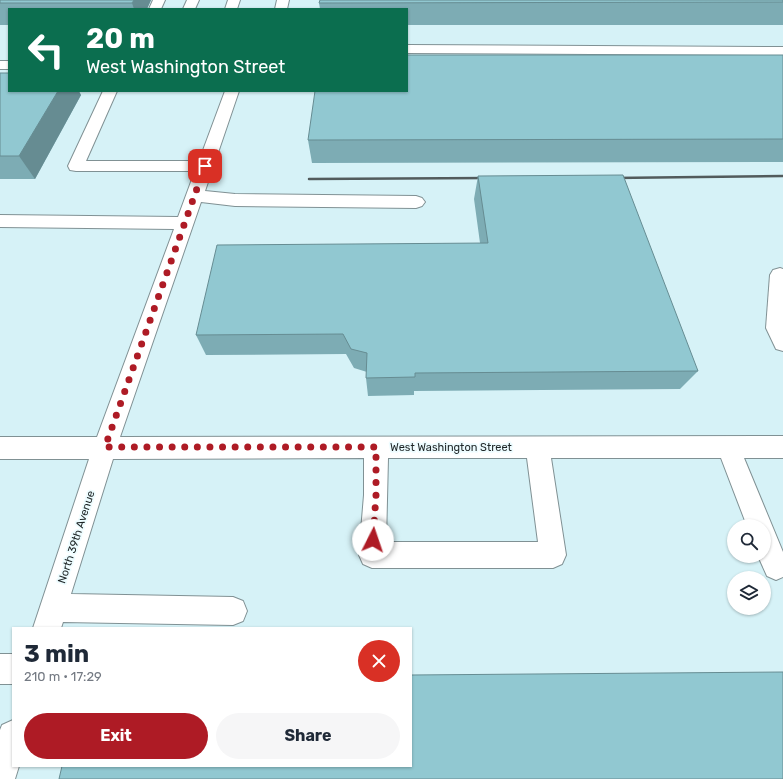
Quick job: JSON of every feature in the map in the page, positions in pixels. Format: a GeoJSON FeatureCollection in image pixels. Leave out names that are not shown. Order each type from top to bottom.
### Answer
{"type":"FeatureCollection","features":[{"type":"Feature","properties":{"kind":"street"},"geometry":{"type":"LineString","coordinates":[[408,49],[783,51]]}},
{"type":"Feature","properties":{"kind":"street"},"geometry":{"type":"LineString","coordinates":[[110,92],[76,166],[205,166]]}},
{"type":"Feature","properties":{"kind":"street","name":"North 39th Avenue"},"geometry":{"type":"LineString","coordinates":[[50,618],[105,447],[232,92]]}},
{"type":"Feature","properties":{"kind":"street"},"geometry":{"type":"LineString","coordinates":[[194,196],[234,200],[416,202]]}},
{"type":"Feature","properties":{"kind":"street"},"geometry":{"type":"LineString","coordinates":[[0,221],[185,223]]}},
{"type":"Feature","properties":{"kind":"street"},"geometry":{"type":"LineString","coordinates":[[780,275],[776,328],[783,343]]}},
{"type":"Feature","properties":{"kind":"street"},"geometry":{"type":"LineString","coordinates":[[376,447],[376,495],[372,555],[552,555],[537,447]]}},
{"type":"Feature","properties":{"kind":"street"},"geometry":{"type":"LineString","coordinates":[[728,447],[757,519]]}},
{"type":"Feature","properties":{"kind":"street","name":"West Washington Street"},"geometry":{"type":"LineString","coordinates":[[0,448],[783,447]]}},
{"type":"Feature","properties":{"kind":"street"},"geometry":{"type":"LineString","coordinates":[[771,554],[776,567]]}},
{"type":"Feature","properties":{"kind":"street"},"geometry":{"type":"LineString","coordinates":[[50,618],[233,611]]}},
{"type":"Feature","properties":{"kind":"street"},"geometry":{"type":"LineString","coordinates":[[0,669],[12,669]]}},
{"type":"Feature","properties":{"kind":"street"},"geometry":{"type":"LineString","coordinates":[[0,777],[12,739]]}},
{"type":"Feature","properties":{"kind":"shaded area"},"geometry":{"type":"Polygon","coordinates":[[[0,0],[783,0],[783,779],[0,779],[0,0]]]}},
{"type":"Feature","properties":{"kind":"building"},"geometry":{"type":"Polygon","coordinates":[[[0,0],[134,0],[132,3],[0,3],[0,0]]]}},
{"type":"Feature","properties":{"kind":"building"},"geometry":{"type":"Polygon","coordinates":[[[320,0],[783,0],[783,2],[319,3],[320,0]]]}},
{"type":"Feature","properties":{"kind":"building"},"geometry":{"type":"Polygon","coordinates":[[[408,55],[783,55],[783,139],[308,140],[315,92],[408,92],[408,55]]]}},
{"type":"Feature","properties":{"kind":"building"},"geometry":{"type":"Polygon","coordinates":[[[0,73],[8,73],[8,92],[57,92],[19,156],[0,156],[0,73]]]}},
{"type":"Feature","properties":{"kind":"building"},"geometry":{"type":"Polygon","coordinates":[[[623,175],[698,371],[415,373],[415,377],[366,378],[367,353],[351,349],[343,334],[196,335],[217,245],[488,243],[478,176],[623,175]]]}},
{"type":"Feature","properties":{"kind":"building"},"geometry":{"type":"Polygon","coordinates":[[[783,672],[783,779],[59,779],[62,767],[412,767],[412,675],[783,672]]]}},
{"type":"Feature","properties":{"kind":"railway"},"geometry":{"type":"LineString","coordinates":[[613,178],[783,176]]}},
{"type":"Feature","properties":{"kind":"railway"},"geometry":{"type":"LineString","coordinates":[[309,179],[489,178]]}},
{"type":"Feature","properties":{"kind":"route"},"geometry":{"type":"LineString","coordinates":[[205,166],[105,447],[376,447],[376,495],[373,540]]}}]}
